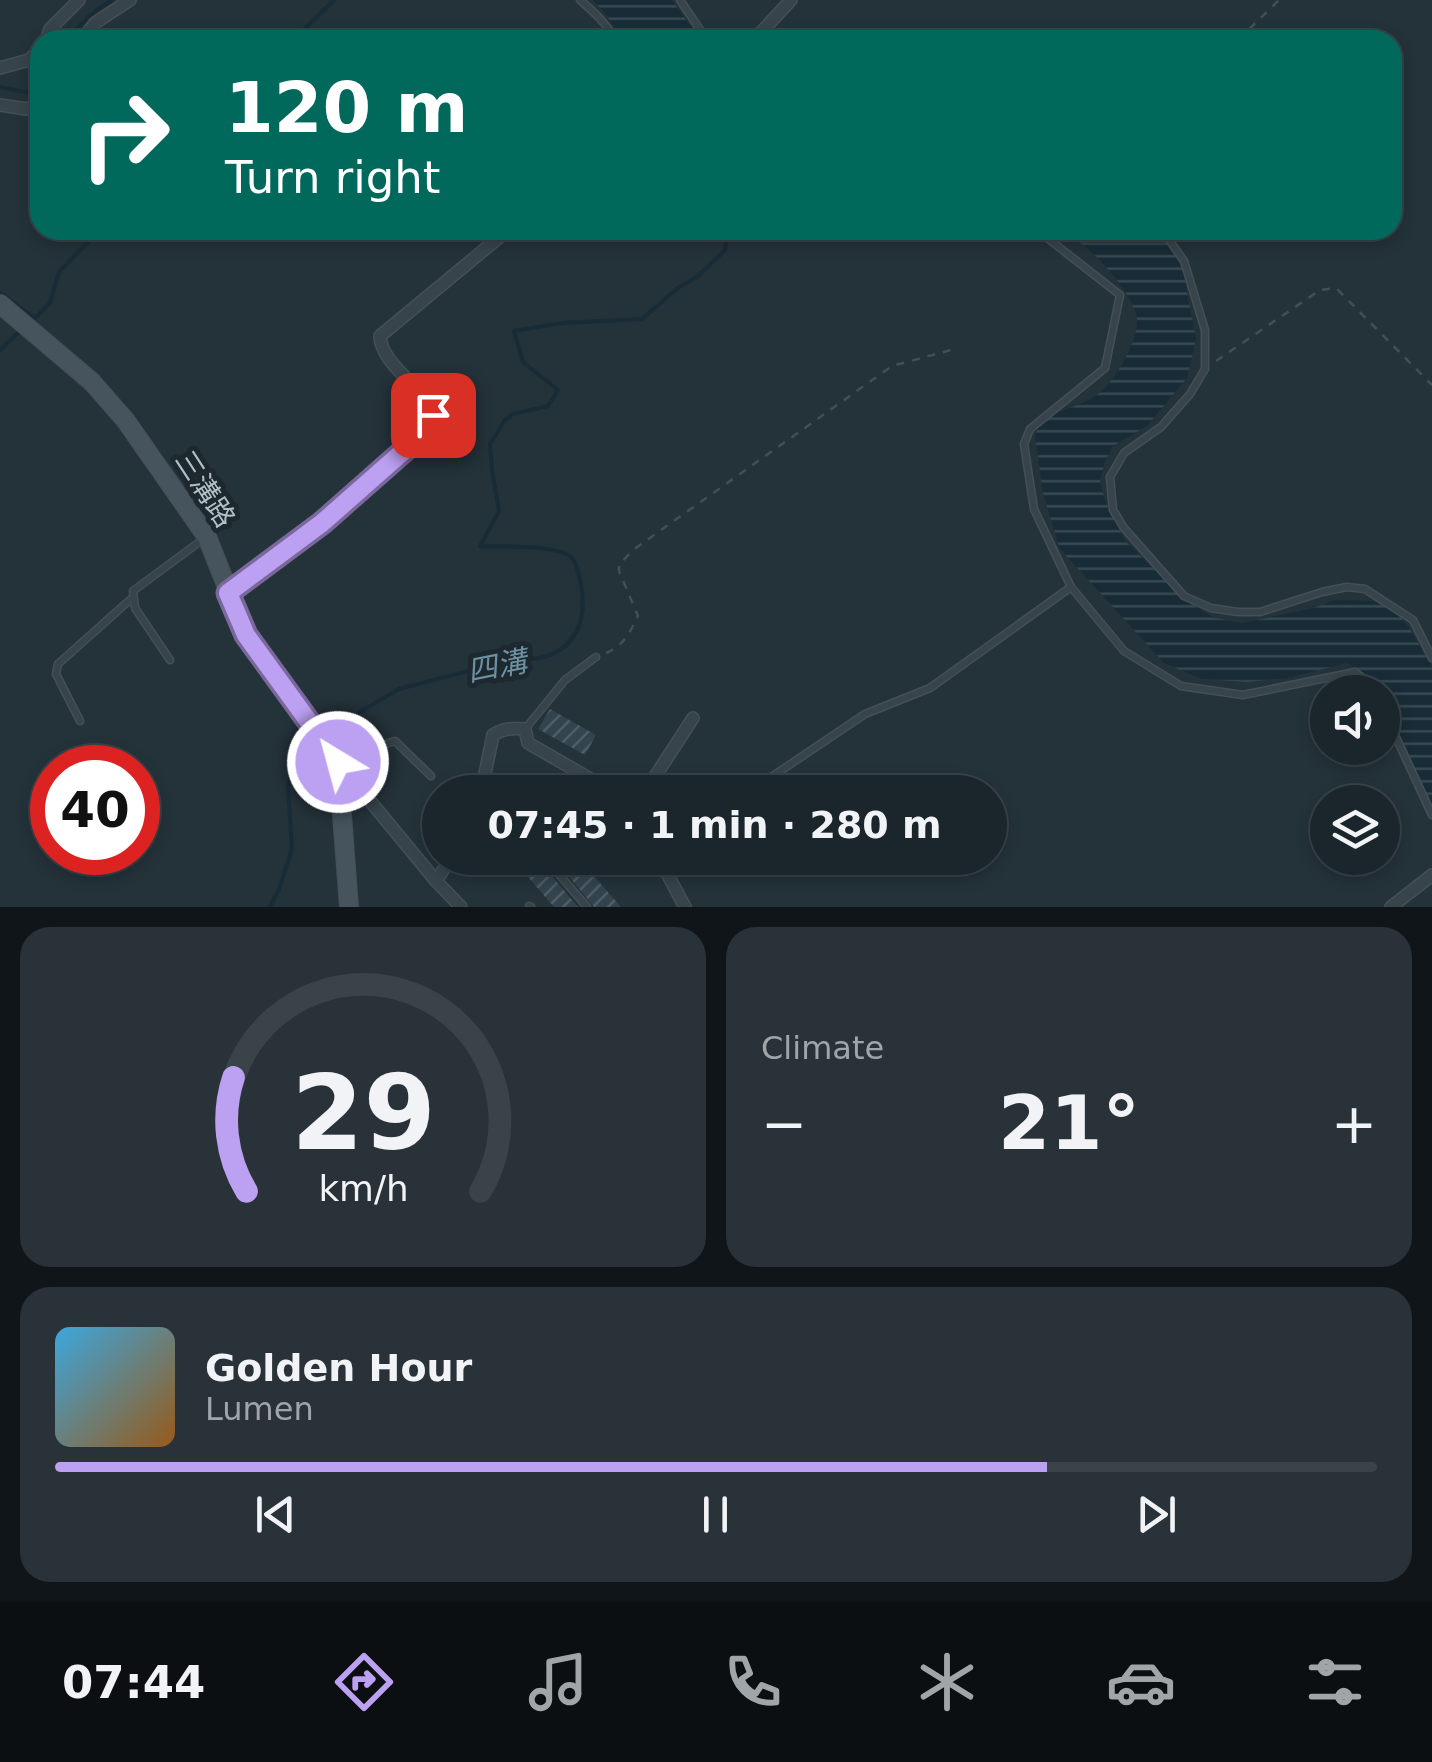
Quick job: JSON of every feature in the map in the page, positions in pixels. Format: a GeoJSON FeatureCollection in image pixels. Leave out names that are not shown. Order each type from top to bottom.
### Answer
{"type":"FeatureCollection","features":[{"type":"Feature","properties":{"kind":"street"},"geometry":{"type":"LineString","coordinates":[[50,30],[79,0]]}},
{"type":"Feature","properties":{"kind":"street"},"geometry":{"type":"LineString","coordinates":[[90,30],[130,0]]}},
{"type":"Feature","properties":{"kind":"street"},"geometry":{"type":"LineString","coordinates":[[764,30],[792,0]]}},
{"type":"Feature","properties":{"kind":"street"},"geometry":{"type":"LineString","coordinates":[[0,68],[30,59]]}},
{"type":"Feature","properties":{"kind":"street"},"geometry":{"type":"LineString","coordinates":[[0,104],[30,108]]}},
{"type":"Feature","properties":{"kind":"street"},"geometry":{"type":"LineString","coordinates":[[228,593],[322,523],[432,426],[433,415],[384,350],[380,336],[496,240]]}},
{"type":"Feature","properties":{"kind":"street","name":"三溝路"},"geometry":{"type":"LineString","coordinates":[[0,304],[92,382],[126,421],[207,536],[246,635],[334,756]]}},
{"type":"Feature","properties":{"kind":"street"},"geometry":{"type":"LineString","coordinates":[[656,775],[693,718]]}},
{"type":"Feature","properties":{"kind":"street"},"geometry":{"type":"LineString","coordinates":[[482,775],[493,735],[503,729],[525,729],[528,743],[584,775]]}},
{"type":"Feature","properties":{"kind":"street"},"geometry":{"type":"LineString","coordinates":[[334,756],[436,881],[462,907]]}},
{"type":"Feature","properties":{"kind":"street"},"geometry":{"type":"LineString","coordinates":[[334,756],[349,907]]}},
{"type":"Feature","properties":{"kind":"street"},"geometry":{"type":"LineString","coordinates":[[436,881],[440,875]]}},
{"type":"Feature","properties":{"kind":"street"},"geometry":{"type":"LineString","coordinates":[[668,875],[685,907]]}},
{"type":"Feature","properties":{"kind":"street"},"geometry":{"type":"LineString","coordinates":[[1391,907],[1432,875]]}},
{"type":"Feature","properties":{"kind":"lane"},"geometry":{"type":"LineString","coordinates":[[580,0],[608,30]]}},
{"type":"Feature","properties":{"kind":"lane"},"geometry":{"type":"LineString","coordinates":[[680,0],[700,30]]}},
{"type":"Feature","properties":{"kind":"lane"},"geometry":{"type":"LineString","coordinates":[[1050,240],[1120,295],[1105,368],[1030,429],[1024,444],[1034,508],[1071,586],[1124,651],[1181,686],[1244,695],[1310,681]]}},
{"type":"Feature","properties":{"kind":"lane"},"geometry":{"type":"LineString","coordinates":[[1169,240],[1184,261],[1200,312],[1205,330],[1205,369],[1190,394],[1161,427],[1124,453],[1110,477],[1113,510],[1124,528],[1184,596],[1211,608],[1260,612],[1322,592],[1347,587],[1366,589],[1413,620],[1432,658]]}},
{"type":"Feature","properties":{"kind":"lane"},"geometry":{"type":"LineString","coordinates":[[170,660],[135,608],[132,592],[207,536]]}},
{"type":"Feature","properties":{"kind":"lane"},"geometry":{"type":"LineString","coordinates":[[773,775],[864,714],[930,688],[1071,586]]}},
{"type":"Feature","properties":{"kind":"lane"},"geometry":{"type":"LineString","coordinates":[[80,720],[56,674],[58,664],[133,597]]}},
{"type":"Feature","properties":{"kind":"lane"},"geometry":{"type":"LineString","coordinates":[[525,729],[565,680],[596,658]]}},
{"type":"Feature","properties":{"kind":"lane"},"geometry":{"type":"LineString","coordinates":[[334,756],[395,741],[430,775]]}},
{"type":"Feature","properties":{"kind":"lane"},"geometry":{"type":"LineString","coordinates":[[1400,746],[1432,815]]}},
{"type":"Feature","properties":{"kind":"lane"},"geometry":{"type":"LineString","coordinates":[[560,875],[588,907]]}},
{"type":"Feature","properties":{"kind":"path"},"geometry":{"type":"LineString","coordinates":[[1248,30],[1279,0]]}},
{"type":"Feature","properties":{"kind":"path"},"geometry":{"type":"LineString","coordinates":[[1205,369],[1320,290],[1336,288],[1432,385]]}},
{"type":"Feature","properties":{"kind":"path"},"geometry":{"type":"LineString","coordinates":[[596,658],[618,649],[638,616],[619,565],[633,550],[892,366],[951,350]]}},
{"type":"Feature","properties":{"kind":"water"},"geometry":{"type":"Polygon","coordinates":[[[593,0],[672,0],[693,30],[616,30],[593,0]]]}},
{"type":"Feature","properties":{"kind":"water"},"geometry":{"type":"Polygon","coordinates":[[[1074,240],[1168,240],[1183,270],[1196,339],[1187,378],[1147,426],[1113,446],[1104,464],[1100,482],[1126,542],[1189,602],[1212,617],[1242,623],[1336,600],[1372,601],[1397,612],[1432,667],[1432,816],[1400,737],[1400,675],[1366,675],[1347,663],[1288,678],[1247,682],[1202,679],[1164,663],[1060,549],[1043,493],[1035,436],[1042,417],[1083,402],[1105,388],[1131,346],[1137,327],[1130,300],[1099,259],[1074,240]]]}},
{"type":"Feature","properties":{"kind":"building"},"geometry":{"type":"Polygon","coordinates":[[[550,709],[596,735],[585,755],[538,729],[550,709]]]}},
{"type":"Feature","properties":{"kind":"building"},"geometry":{"type":"Polygon","coordinates":[[[526,875],[551,875],[578,907],[554,907],[526,875]]]}},
{"type":"Feature","properties":{"kind":"building"},"geometry":{"type":"Polygon","coordinates":[[[568,875],[593,875],[621,907],[594,907],[568,875]]]}},
{"type":"Feature","properties":{"kind":"waterway"},"geometry":{"type":"LineString","coordinates":[[75,30],[112,0]]}},
{"type":"Feature","properties":{"kind":"waterway"},"geometry":{"type":"LineString","coordinates":[[303,30],[334,0]]}},
{"type":"Feature","properties":{"kind":"waterway"},"geometry":{"type":"LineString","coordinates":[[0,87],[30,91]]}},
{"type":"Feature","properties":{"kind":"waterway"},"geometry":{"type":"LineString","coordinates":[[34,319],[50,303],[59,272],[90,240]]}},
{"type":"Feature","properties":{"kind":"waterway","name":"四溝"},"geometry":{"type":"LineString","coordinates":[[330,739],[360,712],[399,689],[515,659],[549,655],[571,640],[582,614],[577,568],[572,558],[542,548],[480,546],[499,511],[490,444],[505,420],[513,414],[548,406],[558,390],[523,362],[514,331],[562,323],[642,319],[697,277],[725,250],[727,240]]}},
{"type":"Feature","properties":{"kind":"waterway"},"geometry":{"type":"LineString","coordinates":[[0,293],[34,318]]}},
{"type":"Feature","properties":{"kind":"waterway"},"geometry":{"type":"LineString","coordinates":[[0,350],[18,333]]}},
{"type":"Feature","properties":{"kind":"waterway","name":"四溝"},"geometry":{"type":"LineString","coordinates":[[270,907],[292,849],[288,787],[291,774],[319,749]]}},
{"type":"Feature","properties":{"kind":"route"},"geometry":{"type":"LineString","coordinates":[[338,762],[246,635],[228,593],[322,523],[432,426],[433,415]]}}]}
